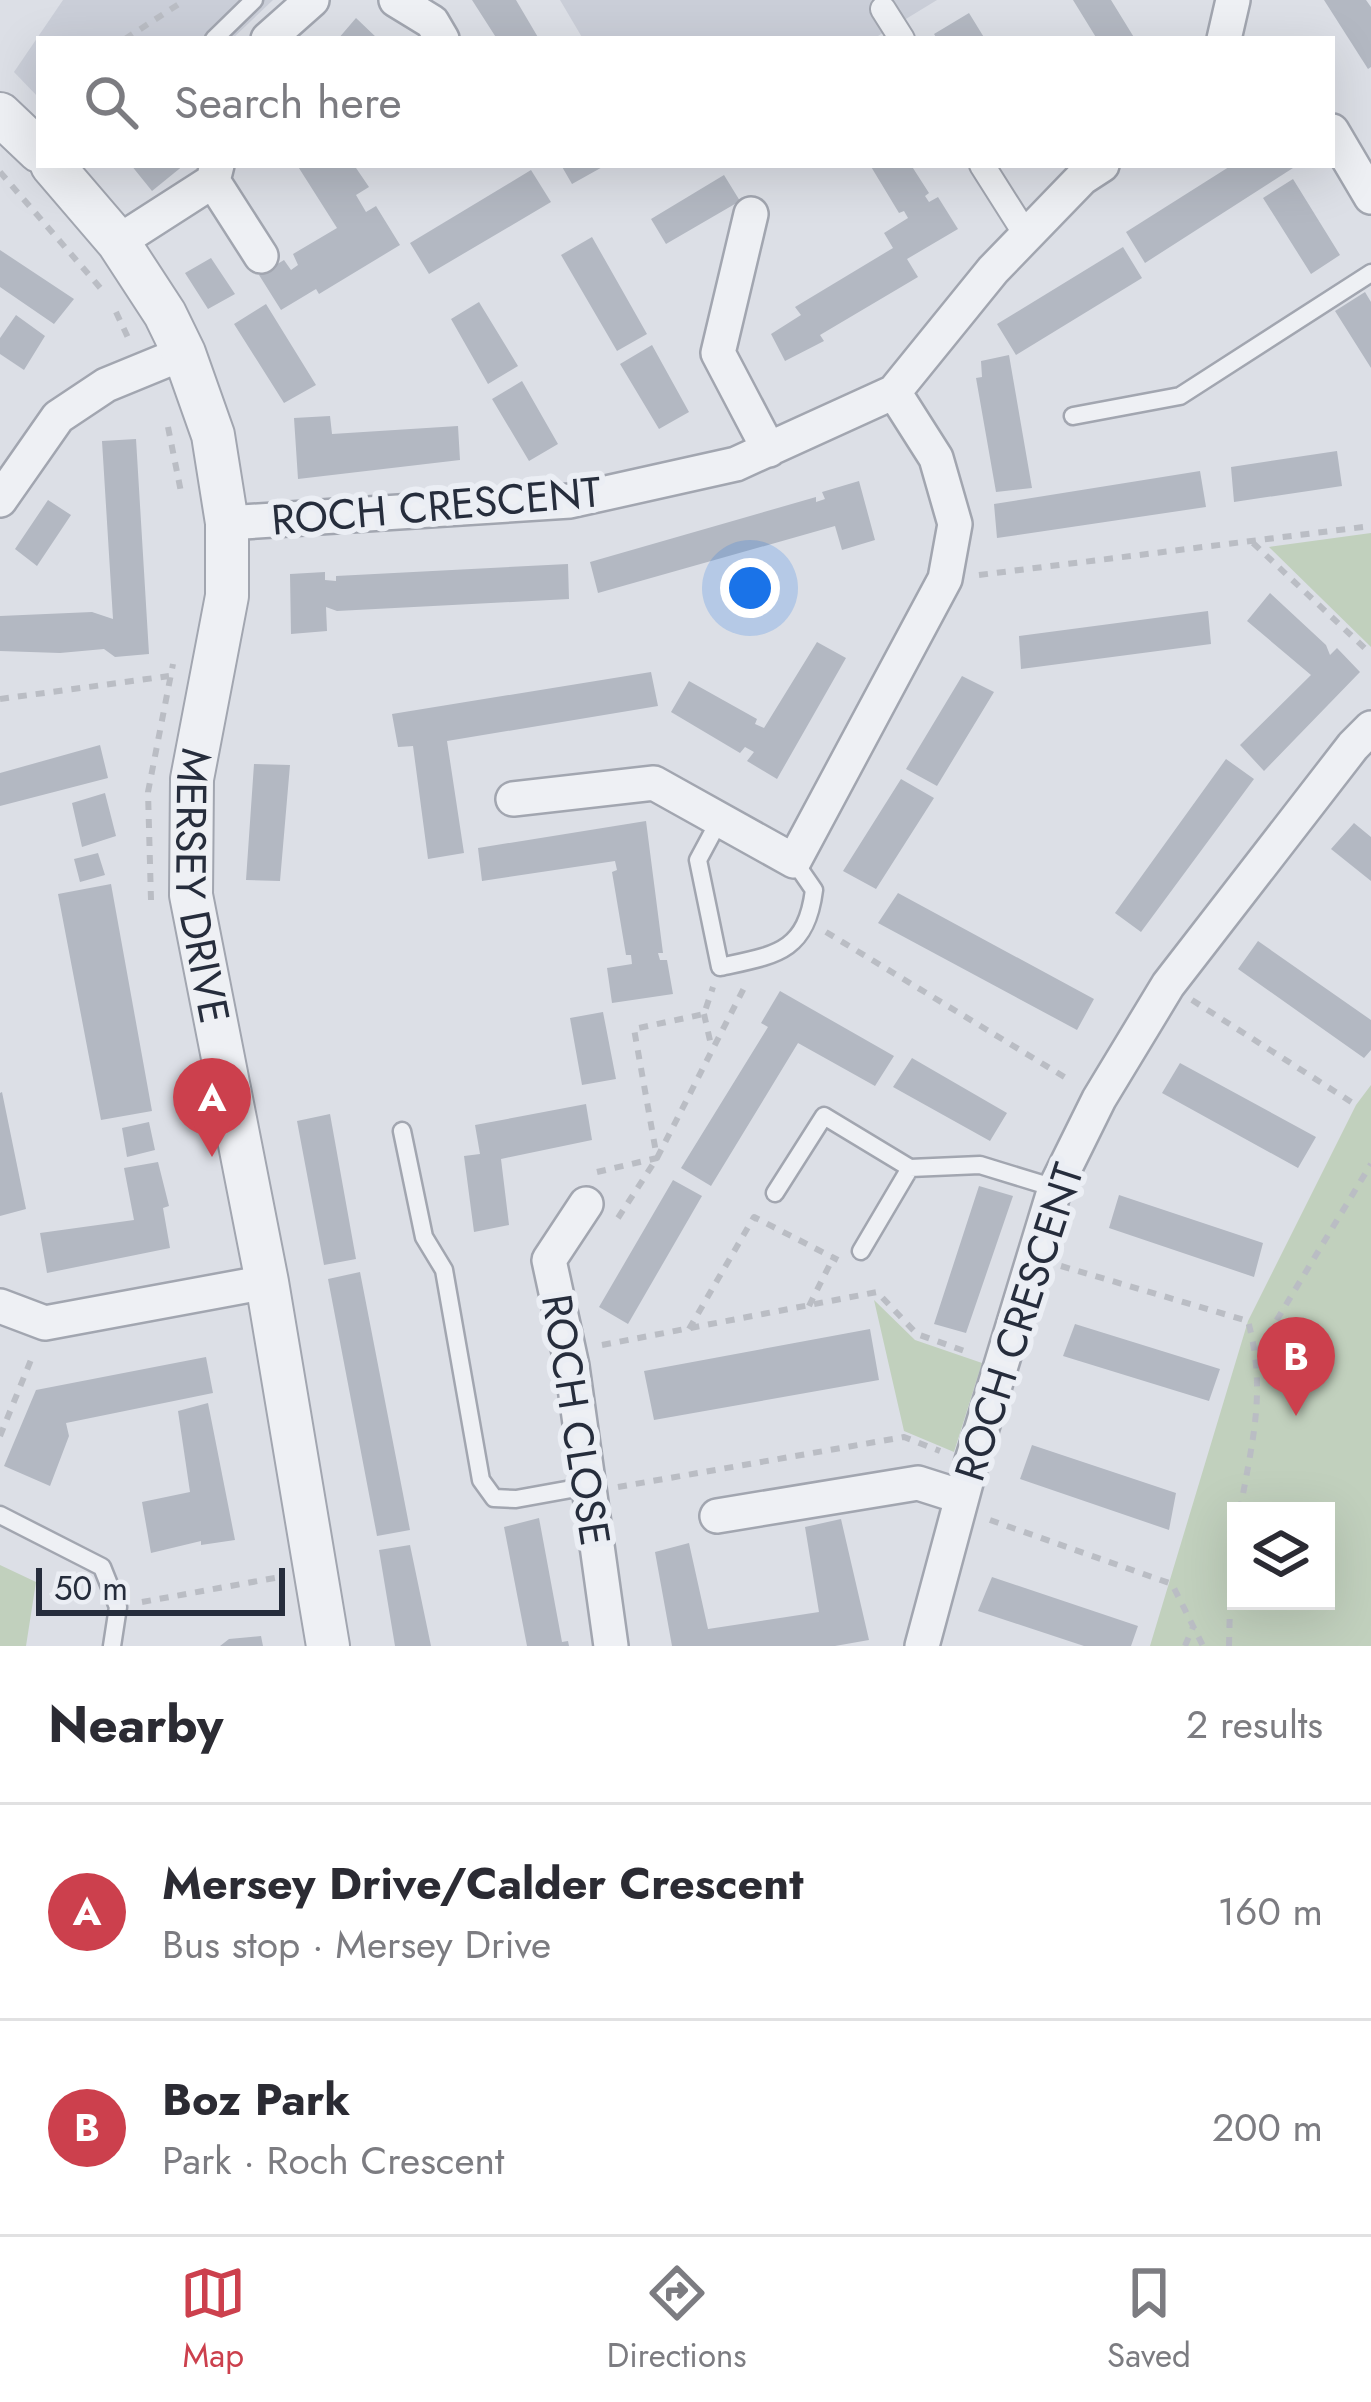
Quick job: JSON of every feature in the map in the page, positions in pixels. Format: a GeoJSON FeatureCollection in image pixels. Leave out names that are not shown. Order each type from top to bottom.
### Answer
{"type":"FeatureCollection","features":[{"type":"Feature","properties":{"kind":"street"},"geometry":{"type":"LineString","coordinates":[[271,36],[313,0]]}},
{"type":"Feature","properties":{"kind":"street"},"geometry":{"type":"LineString","coordinates":[[396,0],[432,22],[440,36]]}},
{"type":"Feature","properties":{"kind":"street"},"geometry":{"type":"LineString","coordinates":[[1225,36],[1233,0]]}},
{"type":"Feature","properties":{"kind":"street"},"geometry":{"type":"LineString","coordinates":[[883,8],[900,36]]}},
{"type":"Feature","properties":{"kind":"street"},"geometry":{"type":"LineString","coordinates":[[0,113],[36,149]]}},
{"type":"Feature","properties":{"kind":"street"},"geometry":{"type":"LineString","coordinates":[[1335,136],[1371,197]]}},
{"type":"Feature","properties":{"kind":"street","name":"MERSEY DRIVE"},"geometry":{"type":"LineString","coordinates":[[55,168],[118,242],[184,353],[213,435],[227,523],[227,596],[192,779],[191,895],[267,1282],[328,1646]]}},
{"type":"Feature","properties":{"kind":"street"},"geometry":{"type":"LineString","coordinates":[[984,168],[1027,236]]}},
{"type":"Feature","properties":{"kind":"street","name":"ROCH CRESCENT"},"geometry":{"type":"LineString","coordinates":[[227,523],[570,501],[736,464],[894,392],[993,270],[1097,168]]}},
{"type":"Feature","properties":{"kind":"street"},"geometry":{"type":"LineString","coordinates":[[118,242],[215,173],[261,256]]}},
{"type":"Feature","properties":{"kind":"street"},"geometry":{"type":"LineString","coordinates":[[751,214],[718,353],[769,450]]}},
{"type":"Feature","properties":{"kind":"street"},"geometry":{"type":"LineString","coordinates":[[0,500],[58,417],[106,385],[184,353]]}},
{"type":"Feature","properties":{"kind":"street"},"geometry":{"type":"LineString","coordinates":[[513,799],[654,783],[794,861],[945,579],[955,524],[935,458],[894,392]]}},
{"type":"Feature","properties":{"kind":"street","name":"ROCH CRESCENT"},"geometry":{"type":"LineString","coordinates":[[922,1646],[1054,1188],[1099,1099],[1168,985],[1371,728]]}},
{"type":"Feature","properties":{"kind":"street","name":"ROCH CLOSE"},"geometry":{"type":"LineString","coordinates":[[586,1204],[549,1260],[569,1351],[610,1646]]}},
{"type":"Feature","properties":{"kind":"street"},"geometry":{"type":"LineString","coordinates":[[0,1306],[45,1323],[267,1282]]}},
{"type":"Feature","properties":{"kind":"street"},"geometry":{"type":"LineString","coordinates":[[718,1516],[918,1483],[960,1503]]}},
{"type":"Feature","properties":{"kind":"lane"},"geometry":{"type":"LineString","coordinates":[[217,36],[254,0]]}},
{"type":"Feature","properties":{"kind":"lane"},"geometry":{"type":"LineString","coordinates":[[1073,416],[1180,396],[1371,273]]}},
{"type":"Feature","properties":{"kind":"lane"},"geometry":{"type":"LineString","coordinates":[[720,819],[698,860],[720,967],[777,955],[810,923],[814,890],[794,861]]}},
{"type":"Feature","properties":{"kind":"lane"},"geometry":{"type":"LineString","coordinates":[[775,1193],[824,1116],[910,1168],[980,1165],[1054,1188]]}},
{"type":"Feature","properties":{"kind":"lane"},"geometry":{"type":"LineString","coordinates":[[402,1131],[424,1237],[444,1270],[482,1480],[494,1498],[589,1489]]}},
{"type":"Feature","properties":{"kind":"lane"},"geometry":{"type":"LineString","coordinates":[[861,1251],[910,1168]]}},
{"type":"Feature","properties":{"kind":"lane"},"geometry":{"type":"LineString","coordinates":[[0,1515],[102,1567],[118,1607],[112,1646]]}},
{"type":"Feature","properties":{"kind":"path"},"geometry":{"type":"LineString","coordinates":[[130,36],[185,0]]}},
{"type":"Feature","properties":{"kind":"path"},"geometry":{"type":"LineString","coordinates":[[945,579],[1371,526]]}},
{"type":"Feature","properties":{"kind":"path"},"geometry":{"type":"LineString","coordinates":[[1253,543],[1371,654]]}},
{"type":"Feature","properties":{"kind":"path"},"geometry":{"type":"LineString","coordinates":[[0,699],[212,670]]}},
{"type":"Feature","properties":{"kind":"path"},"geometry":{"type":"LineString","coordinates":[[810,923],[1099,1099]]}},
{"type":"Feature","properties":{"kind":"path"},"geometry":{"type":"LineString","coordinates":[[611,1229],[657,1158],[750,978],[751,960]]}},
{"type":"Feature","properties":{"kind":"path"},"geometry":{"type":"LineString","coordinates":[[711,1048],[704,1014],[720,967]]}},
{"type":"Feature","properties":{"kind":"path"},"geometry":{"type":"LineString","coordinates":[[1168,985],[1356,1105]]}},
{"type":"Feature","properties":{"kind":"path"},"geometry":{"type":"LineString","coordinates":[[657,1158],[634,1029],[704,1014]]}},
{"type":"Feature","properties":{"kind":"path"},"geometry":{"type":"LineString","coordinates":[[586,1204],[579,1176],[657,1158]]}},
{"type":"Feature","properties":{"kind":"path"},"geometry":{"type":"LineString","coordinates":[[1257,1354],[1371,1164]]}},
{"type":"Feature","properties":{"kind":"path"},"geometry":{"type":"LineString","coordinates":[[689,1330],[754,1217],[847,1265]]}},
{"type":"Feature","properties":{"kind":"path"},"geometry":{"type":"LineString","coordinates":[[831,1257],[861,1251]]}},
{"type":"Feature","properties":{"kind":"path"},"geometry":{"type":"LineString","coordinates":[[809,1306],[831,1257]]}},
{"type":"Feature","properties":{"kind":"path"},"geometry":{"type":"LineString","coordinates":[[1034,1258],[1248,1321],[1260,1393],[1242,1502]]}},
{"type":"Feature","properties":{"kind":"path"},"geometry":{"type":"LineString","coordinates":[[569,1351],[809,1306],[878,1287],[917,1334],[1003,1361]]}},
{"type":"Feature","properties":{"kind":"path"},"geometry":{"type":"LineString","coordinates":[[0,1436],[45,1323]]}},
{"type":"Feature","properties":{"kind":"path"},"geometry":{"type":"LineString","coordinates":[[589,1489],[904,1437],[971,1464]]}},
{"type":"Feature","properties":{"kind":"path"},"geometry":{"type":"LineString","coordinates":[[960,1503],[1172,1584],[1204,1646]]}},
{"type":"Feature","properties":{"kind":"path"},"geometry":{"type":"LineString","coordinates":[[118,1607],[280,1577]]}},
{"type":"Feature","properties":{"kind":"path"},"geometry":{"type":"LineString","coordinates":[[1229,1646],[1231,1610]]}},
{"type":"Feature","properties":{"kind":"path"},"geometry":{"type":"LineString","coordinates":[[1185,1646],[1193,1627]]}},
{"type":"Feature","properties":{"kind":"shaded area"},"geometry":{"type":"Polygon","coordinates":[[[63,0],[273,0],[235,36],[38,36],[63,0]]]}},
{"type":"Feature","properties":{"kind":"shaded area"},"geometry":{"type":"Polygon","coordinates":[[[560,0],[937,0],[878,36],[581,36],[560,0]]]}},
{"type":"Feature","properties":{"kind":"shaded area"},"geometry":{"type":"Polygon","coordinates":[[[36,40],[36,95],[14,72],[36,40]]]}},
{"type":"Feature","properties":{"kind":"green space"},"geometry":{"type":"Polygon","coordinates":[[[1371,533],[1371,647],[1269,547],[1371,533]]]}},
{"type":"Feature","properties":{"kind":"green space"},"geometry":{"type":"Polygon","coordinates":[[[1371,1085],[1371,1646],[1150,1646],[1248,1321],[1356,1105],[1371,1085]]]}},
{"type":"Feature","properties":{"kind":"green space"},"geometry":{"type":"Polygon","coordinates":[[[874,1300],[915,1340],[982,1363],[954,1452],[904,1431],[874,1300]]]}},
{"type":"Feature","properties":{"kind":"green space"},"geometry":{"type":"Polygon","coordinates":[[[0,1565],[36,1582],[26,1646],[0,1646],[0,1565]]]}},
{"type":"Feature","properties":{"kind":"building"},"geometry":{"type":"Polygon","coordinates":[[[472,0],[516,0],[537,36],[495,36],[472,0]]]}},
{"type":"Feature","properties":{"kind":"building"},"geometry":{"type":"Polygon","coordinates":[[[1073,0],[1111,0],[1133,36],[1095,36],[1073,0]]]}},
{"type":"Feature","properties":{"kind":"building"},"geometry":{"type":"Polygon","coordinates":[[[1324,0],[1366,0],[1371,7],[1371,67],[1368,69],[1324,0]]]}},
{"type":"Feature","properties":{"kind":"building"},"geometry":{"type":"Polygon","coordinates":[[[969,13],[983,36],[935,36],[969,13]]]}},
{"type":"Feature","properties":{"kind":"building"},"geometry":{"type":"Polygon","coordinates":[[[356,18],[375,36],[341,36],[356,18]]]}},
{"type":"Feature","properties":{"kind":"building"},"geometry":{"type":"Polygon","coordinates":[[[133,168],[180,168],[152,191],[133,168]]]}},
{"type":"Feature","properties":{"kind":"building"},"geometry":{"type":"Polygon","coordinates":[[[299,168],[356,168],[369,187],[356,195],[366,212],[376,206],[400,245],[319,294],[316,289],[281,310],[259,275],[284,260],[291,270],[298,265],[293,254],[337,228],[299,168]]]}},
{"type":"Feature","properties":{"kind":"building"},"geometry":{"type":"Polygon","coordinates":[[[563,168],[601,168],[572,184],[563,168]]]}},
{"type":"Feature","properties":{"kind":"building"},"geometry":{"type":"Polygon","coordinates":[[[872,168],[913,168],[929,193],[925,196],[929,202],[938,197],[958,229],[907,259],[918,277],[820,335],[824,341],[785,361],[771,334],[801,315],[795,307],[893,248],[884,233],[908,218],[904,211],[899,213],[872,168]]]}},
{"type":"Feature","properties":{"kind":"building"},"geometry":{"type":"Polygon","coordinates":[[[1227,168],[1293,168],[1145,263],[1126,232],[1227,168]]]}},
{"type":"Feature","properties":{"kind":"building"},"geometry":{"type":"Polygon","coordinates":[[[531,170],[551,202],[429,274],[410,243],[531,170]]]}},
{"type":"Feature","properties":{"kind":"building"},"geometry":{"type":"Polygon","coordinates":[[[724,175],[740,201],[666,244],[651,219],[724,175]]]}},
{"type":"Feature","properties":{"kind":"building"},"geometry":{"type":"Polygon","coordinates":[[[1293,179],[1340,255],[1311,274],[1263,198],[1293,179]]]}},
{"type":"Feature","properties":{"kind":"building"},"geometry":{"type":"Polygon","coordinates":[[[592,237],[647,334],[617,351],[561,255],[592,237]]]}},
{"type":"Feature","properties":{"kind":"building"},"geometry":{"type":"Polygon","coordinates":[[[1123,247],[1142,278],[1016,355],[997,324],[1123,247]]]}},
{"type":"Feature","properties":{"kind":"building"},"geometry":{"type":"Polygon","coordinates":[[[0,250],[74,299],[54,324],[0,287],[0,250]]]}},
{"type":"Feature","properties":{"kind":"building"},"geometry":{"type":"Polygon","coordinates":[[[211,258],[235,294],[208,309],[185,273],[211,258]]]}},
{"type":"Feature","properties":{"kind":"building"},"geometry":{"type":"Polygon","coordinates":[[[1365,292],[1371,302],[1371,368],[1335,311],[1365,292]]]}},
{"type":"Feature","properties":{"kind":"building"},"geometry":{"type":"Polygon","coordinates":[[[479,302],[518,366],[488,384],[451,319],[479,302]]]}},
{"type":"Feature","properties":{"kind":"building"},"geometry":{"type":"Polygon","coordinates":[[[266,304],[316,385],[284,403],[234,324],[266,304]]]}},
{"type":"Feature","properties":{"kind":"building"},"geometry":{"type":"Polygon","coordinates":[[[16,315],[45,336],[24,370],[0,354],[0,338],[16,315]]]}},
{"type":"Feature","properties":{"kind":"building"},"geometry":{"type":"Polygon","coordinates":[[[652,345],[689,412],[659,429],[620,364],[652,345]]]}},
{"type":"Feature","properties":{"kind":"building"},"geometry":{"type":"Polygon","coordinates":[[[1009,355],[1032,488],[996,492],[976,378],[982,377],[981,361],[1009,355]]]}},
{"type":"Feature","properties":{"kind":"building"},"geometry":{"type":"Polygon","coordinates":[[[522,381],[558,444],[529,461],[492,399],[522,381]]]}},
{"type":"Feature","properties":{"kind":"building"},"geometry":{"type":"Polygon","coordinates":[[[330,416],[332,434],[458,426],[460,460],[298,479],[294,418],[330,416]]]}},
{"type":"Feature","properties":{"kind":"building"},"geometry":{"type":"Polygon","coordinates":[[[136,439],[149,654],[115,657],[104,649],[0,651],[0,616],[92,612],[113,619],[102,441],[136,439]]]}},
{"type":"Feature","properties":{"kind":"building"},"geometry":{"type":"Polygon","coordinates":[[[1337,451],[1342,486],[1234,502],[1231,467],[1337,451]]]}},
{"type":"Feature","properties":{"kind":"building"},"geometry":{"type":"Polygon","coordinates":[[[1200,471],[1206,507],[997,538],[994,504],[1200,471]]]}},
{"type":"Feature","properties":{"kind":"building"},"geometry":{"type":"Polygon","coordinates":[[[859,481],[875,540],[842,550],[835,526],[598,593],[590,562],[816,497],[816,502],[825,499],[822,492],[859,481]]]}},
{"type":"Feature","properties":{"kind":"building"},"geometry":{"type":"Polygon","coordinates":[[[48,500],[71,515],[37,566],[15,549],[48,500]]]}},
{"type":"Feature","properties":{"kind":"building"},"geometry":{"type":"Polygon","coordinates":[[[568,564],[569,599],[337,611],[326,607],[327,631],[291,634],[290,574],[325,572],[325,580],[336,581],[336,576],[568,564]]]}},
{"type":"Feature","properties":{"kind":"building"},"geometry":{"type":"Polygon","coordinates":[[[1270,593],[1326,645],[1330,655],[1337,648],[1360,672],[1264,771],[1240,745],[1311,675],[1247,621],[1270,593]]]}},
{"type":"Feature","properties":{"kind":"building"},"geometry":{"type":"Polygon","coordinates":[[[1208,611],[1211,644],[1021,669],[1019,636],[1208,611]]]}},
{"type":"Feature","properties":{"kind":"building"},"geometry":{"type":"Polygon","coordinates":[[[817,642],[846,658],[777,779],[747,761],[754,752],[745,747],[740,753],[671,712],[689,681],[757,719],[755,724],[764,728],[817,642]]]}},
{"type":"Feature","properties":{"kind":"building"},"geometry":{"type":"Polygon","coordinates":[[[651,672],[658,706],[447,741],[464,853],[428,859],[413,746],[398,747],[392,714],[651,672]]]}},
{"type":"Feature","properties":{"kind":"building"},"geometry":{"type":"Polygon","coordinates":[[[962,676],[994,692],[937,786],[906,769],[962,676]]]}},
{"type":"Feature","properties":{"kind":"building"},"geometry":{"type":"Polygon","coordinates":[[[100,745],[108,778],[0,806],[0,773],[100,745]]]}},
{"type":"Feature","properties":{"kind":"building"},"geometry":{"type":"Polygon","coordinates":[[[1226,759],[1254,779],[1141,932],[1115,913],[1226,759]]]}},
{"type":"Feature","properties":{"kind":"building"},"geometry":{"type":"Polygon","coordinates":[[[254,764],[290,765],[280,881],[246,880],[254,764]]]}},
{"type":"Feature","properties":{"kind":"building"},"geometry":{"type":"Polygon","coordinates":[[[901,779],[934,798],[876,889],[843,871],[901,779]]]}},
{"type":"Feature","properties":{"kind":"building"},"geometry":{"type":"Polygon","coordinates":[[[105,793],[116,836],[82,847],[72,803],[105,793]]]}},
{"type":"Feature","properties":{"kind":"building"},"geometry":{"type":"Polygon","coordinates":[[[646,821],[663,953],[658,953],[660,960],[667,960],[673,994],[612,1003],[607,968],[632,964],[631,955],[626,955],[612,872],[617,870],[615,861],[482,881],[478,848],[646,821]]]}},
{"type":"Feature","properties":{"kind":"building"},"geometry":{"type":"Polygon","coordinates":[[[1354,823],[1371,837],[1371,881],[1331,849],[1354,823]]]}},
{"type":"Feature","properties":{"kind":"building"},"geometry":{"type":"Polygon","coordinates":[[[98,853],[105,875],[80,882],[74,859],[98,853]]]}},
{"type":"Feature","properties":{"kind":"building"},"geometry":{"type":"Polygon","coordinates":[[[111,884],[152,1111],[101,1120],[58,894],[111,884]]]}},
{"type":"Feature","properties":{"kind":"building"},"geometry":{"type":"Polygon","coordinates":[[[898,893],[1094,999],[1077,1030],[878,923],[898,893]]]}},
{"type":"Feature","properties":{"kind":"building"},"geometry":{"type":"Polygon","coordinates":[[[1258,941],[1371,1020],[1371,1050],[1364,1058],[1238,969],[1258,941]]]}},
{"type":"Feature","properties":{"kind":"building"},"geometry":{"type":"Polygon","coordinates":[[[780,991],[894,1056],[875,1086],[798,1043],[711,1186],[681,1168],[768,1027],[761,1023],[780,991]]]}},
{"type":"Feature","properties":{"kind":"building"},"geometry":{"type":"Polygon","coordinates":[[[603,1012],[616,1079],[582,1085],[570,1018],[603,1012]]]}},
{"type":"Feature","properties":{"kind":"building"},"geometry":{"type":"Polygon","coordinates":[[[912,1058],[1007,1113],[990,1141],[893,1087],[912,1058]]]}},
{"type":"Feature","properties":{"kind":"building"},"geometry":{"type":"Polygon","coordinates":[[[1180,1063],[1316,1137],[1298,1168],[1162,1093],[1180,1063]]]}},
{"type":"Feature","properties":{"kind":"building"},"geometry":{"type":"Polygon","coordinates":[[[0,1093],[26,1209],[0,1216],[0,1093]]]}},
{"type":"Feature","properties":{"kind":"building"},"geometry":{"type":"Polygon","coordinates":[[[586,1104],[592,1140],[501,1159],[509,1225],[474,1232],[464,1156],[480,1154],[475,1125],[586,1104]]]}},
{"type":"Feature","properties":{"kind":"building"},"geometry":{"type":"Polygon","coordinates":[[[330,1114],[356,1259],[324,1265],[297,1121],[330,1114]]]}},
{"type":"Feature","properties":{"kind":"building"},"geometry":{"type":"Polygon","coordinates":[[[149,1122],[155,1150],[127,1157],[122,1128],[149,1122]]]}},
{"type":"Feature","properties":{"kind":"building"},"geometry":{"type":"Polygon","coordinates":[[[158,1162],[169,1206],[163,1208],[170,1248],[47,1273],[40,1233],[134,1220],[124,1168],[158,1162]]]}},
{"type":"Feature","properties":{"kind":"building"},"geometry":{"type":"Polygon","coordinates":[[[673,1180],[702,1196],[628,1324],[599,1307],[673,1180]]]}},
{"type":"Feature","properties":{"kind":"building"},"geometry":{"type":"Polygon","coordinates":[[[979,1186],[1013,1196],[966,1333],[934,1324],[979,1186]]]}},
{"type":"Feature","properties":{"kind":"building"},"geometry":{"type":"Polygon","coordinates":[[[1119,1195],[1263,1243],[1254,1277],[1109,1228],[1119,1195]]]}},
{"type":"Feature","properties":{"kind":"building"},"geometry":{"type":"Polygon","coordinates":[[[360,1272],[410,1530],[377,1536],[328,1279],[360,1272]]]}},
{"type":"Feature","properties":{"kind":"building"},"geometry":{"type":"Polygon","coordinates":[[[1075,1324],[1220,1369],[1209,1401],[1063,1356],[1075,1324]]]}},
{"type":"Feature","properties":{"kind":"building"},"geometry":{"type":"Polygon","coordinates":[[[870,1329],[879,1380],[654,1420],[644,1371],[870,1329]]]}},
{"type":"Feature","properties":{"kind":"building"},"geometry":{"type":"Polygon","coordinates":[[[206,1357],[213,1393],[66,1423],[69,1436],[50,1486],[4,1466],[36,1390],[206,1357]]]}},
{"type":"Feature","properties":{"kind":"building"},"geometry":{"type":"Polygon","coordinates":[[[208,1403],[235,1540],[201,1545],[201,1541],[151,1553],[142,1502],[190,1492],[178,1411],[208,1403]]]}},
{"type":"Feature","properties":{"kind":"building"},"geometry":{"type":"Polygon","coordinates":[[[1032,1445],[1176,1493],[1169,1530],[1020,1479],[1032,1445]]]}},
{"type":"Feature","properties":{"kind":"building"},"geometry":{"type":"Polygon","coordinates":[[[539,1518],[562,1642],[568,1641],[569,1646],[527,1646],[504,1527],[539,1518]]]}},
{"type":"Feature","properties":{"kind":"building"},"geometry":{"type":"Polygon","coordinates":[[[841,1519],[869,1640],[835,1646],[672,1646],[655,1552],[689,1543],[708,1629],[819,1612],[805,1527],[841,1519]]]}},
{"type":"Feature","properties":{"kind":"building"},"geometry":{"type":"Polygon","coordinates":[[[410,1545],[431,1646],[395,1646],[379,1550],[410,1545]]]}},
{"type":"Feature","properties":{"kind":"building"},"geometry":{"type":"Polygon","coordinates":[[[992,1577],[1138,1626],[1131,1646],[1084,1646],[978,1611],[992,1577]]]}},
{"type":"Feature","properties":{"kind":"building"},"geometry":{"type":"Polygon","coordinates":[[[261,1636],[263,1646],[220,1646],[229,1639],[261,1636]]]}},
{"type":"Feature","properties":{"kind":"place","name":"Mersey Drive/Calder Crescent"},"geometry":{"type":"Point","coordinates":[212,1157]}},
{"type":"Feature","properties":{"kind":"place","name":"Boz Park"},"geometry":{"type":"Point","coordinates":[1296,1416]}}]}
